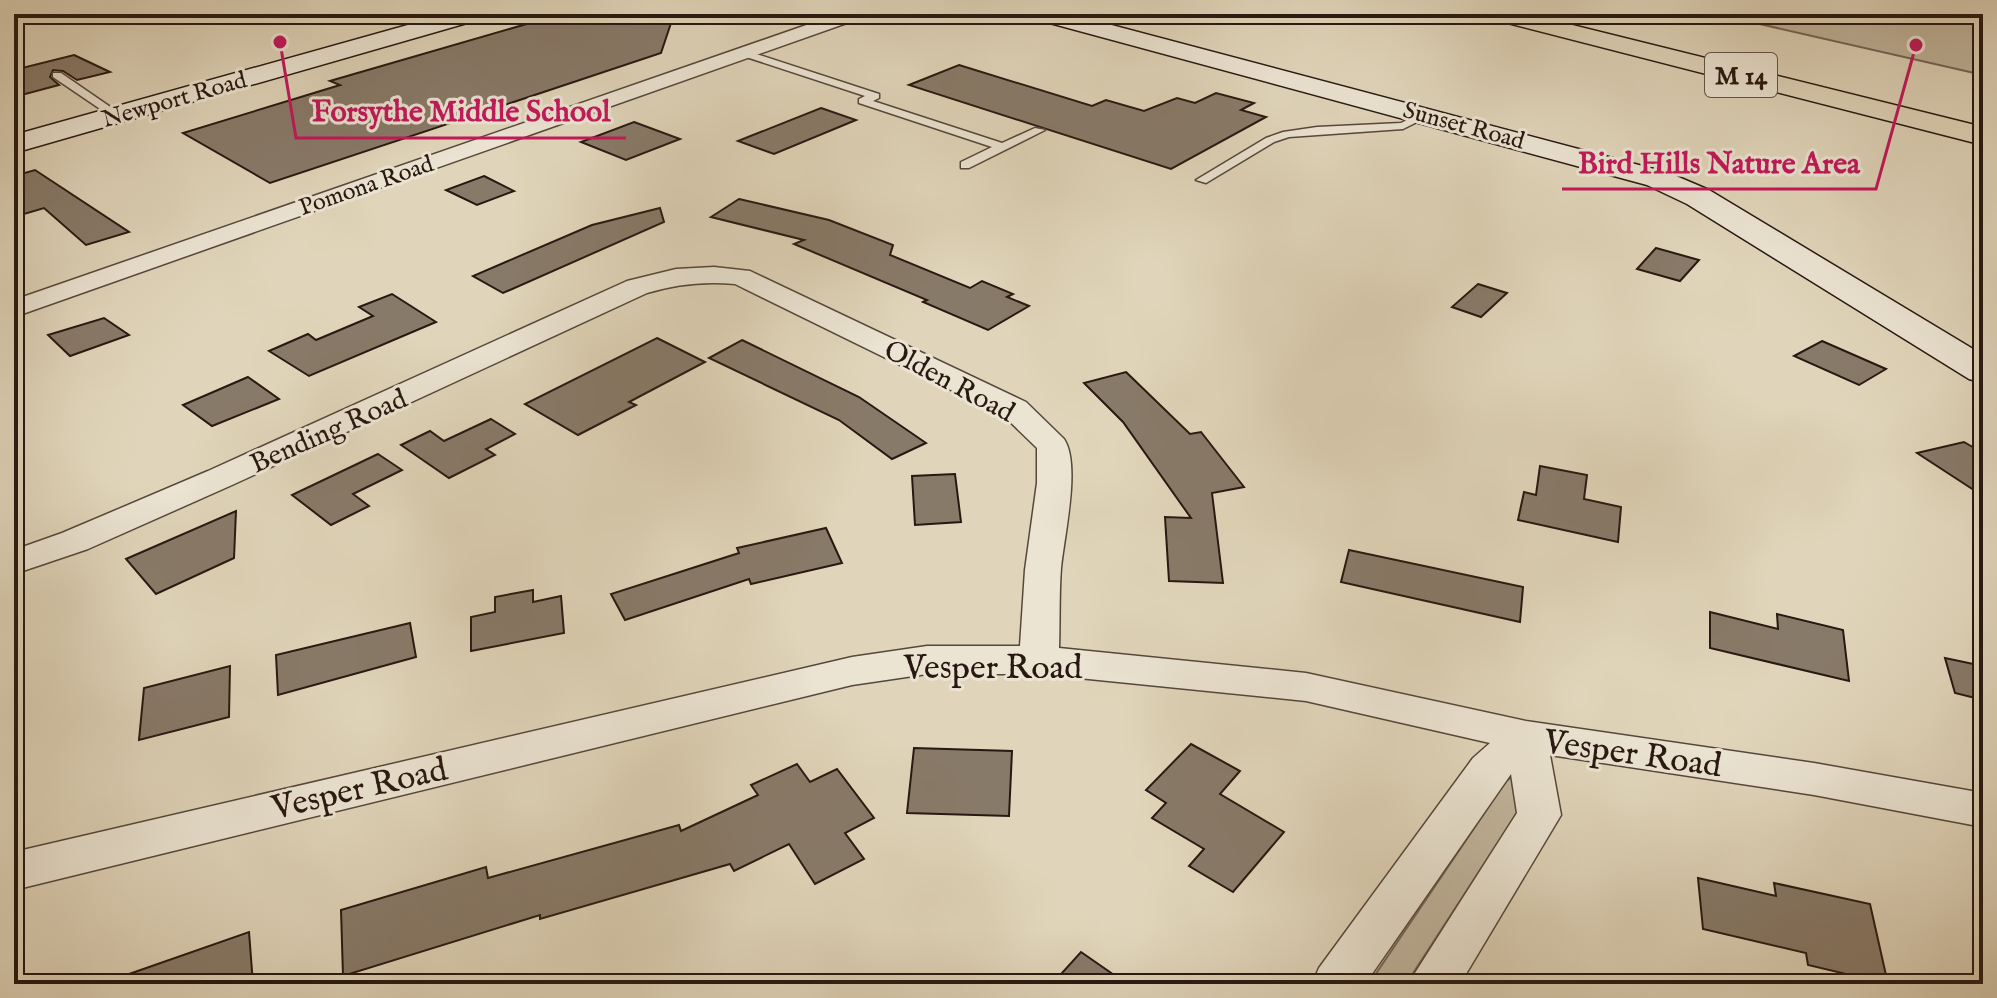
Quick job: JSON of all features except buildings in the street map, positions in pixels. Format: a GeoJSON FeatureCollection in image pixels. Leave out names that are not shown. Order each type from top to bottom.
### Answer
{"type":"FeatureCollection","features":[{"type":"Feature","properties":{"kind":"highway","name":"M 14"},"geometry":{"type":"LineString","coordinates":[[1500,14],[1983,136]]}},
{"type":"Feature","properties":{"kind":"street","name":"Newport Road"},"geometry":{"type":"LineString","coordinates":[[14,144],[473,14]]}},
{"type":"Feature","properties":{"kind":"street","name":"Pomona Road"},"geometry":{"type":"LineString","coordinates":[[14,309],[855,14]]}},
{"type":"Feature","properties":{"kind":"street","name":"Sunset Road"},"geometry":{"type":"LineString","coordinates":[[1043,14],[1631,170],[1680,188],[1983,371]]}},
{"type":"Feature","properties":{"kind":"street","name":"Olden Road"},"geometry":{"type":"LineString","coordinates":[[637,287],[671,276],[710,273],[741,277],[1015,409],[1053,446],[1054,483],[1043,570],[1039,660]]}},
{"type":"Feature","properties":{"kind":"street","name":"Bending Road"},"geometry":{"type":"LineString","coordinates":[[14,562],[75,541],[220,478],[637,287]]}},
{"type":"Feature","properties":{"kind":"street","name":"Vesper Road"},"geometry":{"type":"LineString","coordinates":[[14,871],[852,671],[927,660],[1039,660],[1306,687],[1526,736],[1814,779],[1983,810]]}},
{"type":"Feature","properties":{"kind":"street"},"geometry":{"type":"LineString","coordinates":[[1337,984],[1488,769],[1526,736]]}},
{"type":"Feature","properties":{"kind":"street"},"geometry":{"type":"LineString","coordinates":[[1433,984],[1539,815],[1526,736]]}},
{"type":"Feature","properties":{"kind":"lane"},"geometry":{"type":"LineString","coordinates":[[744,53],[875,96],[863,101],[1003,147]]}},
{"type":"Feature","properties":{"kind":"lane"},"geometry":{"type":"LineString","coordinates":[[57,75],[116,115]]}},
{"type":"Feature","properties":{"kind":"lane"},"geometry":{"type":"LineString","coordinates":[[1202,180],[1270,140],[1287,134],[1403,126],[1423,115]]}},
{"type":"Feature","properties":{"kind":"lane"},"geometry":{"type":"LineString","coordinates":[[965,165],[1039,130]]}},
{"type":"Feature","properties":{"kind":"shaded area"},"geometry":{"type":"Polygon","coordinates":[[[1716,14],[1983,14],[1983,75],[1716,14]]]}},
{"type":"Feature","properties":{"kind":"shaded area"},"geometry":{"type":"Polygon","coordinates":[[[1512,777],[1531,792],[1406,984],[1369,984],[1506,781],[1512,777]]]}},
{"type":"Feature","properties":{"kind":"place","name":"Forsythe Middle School"},"geometry":{"type":"Point","coordinates":[280,42]}},
{"type":"Feature","properties":{"kind":"place","name":"Bird Hills Nature Area"},"geometry":{"type":"Point","coordinates":[1916,45]}}]}
